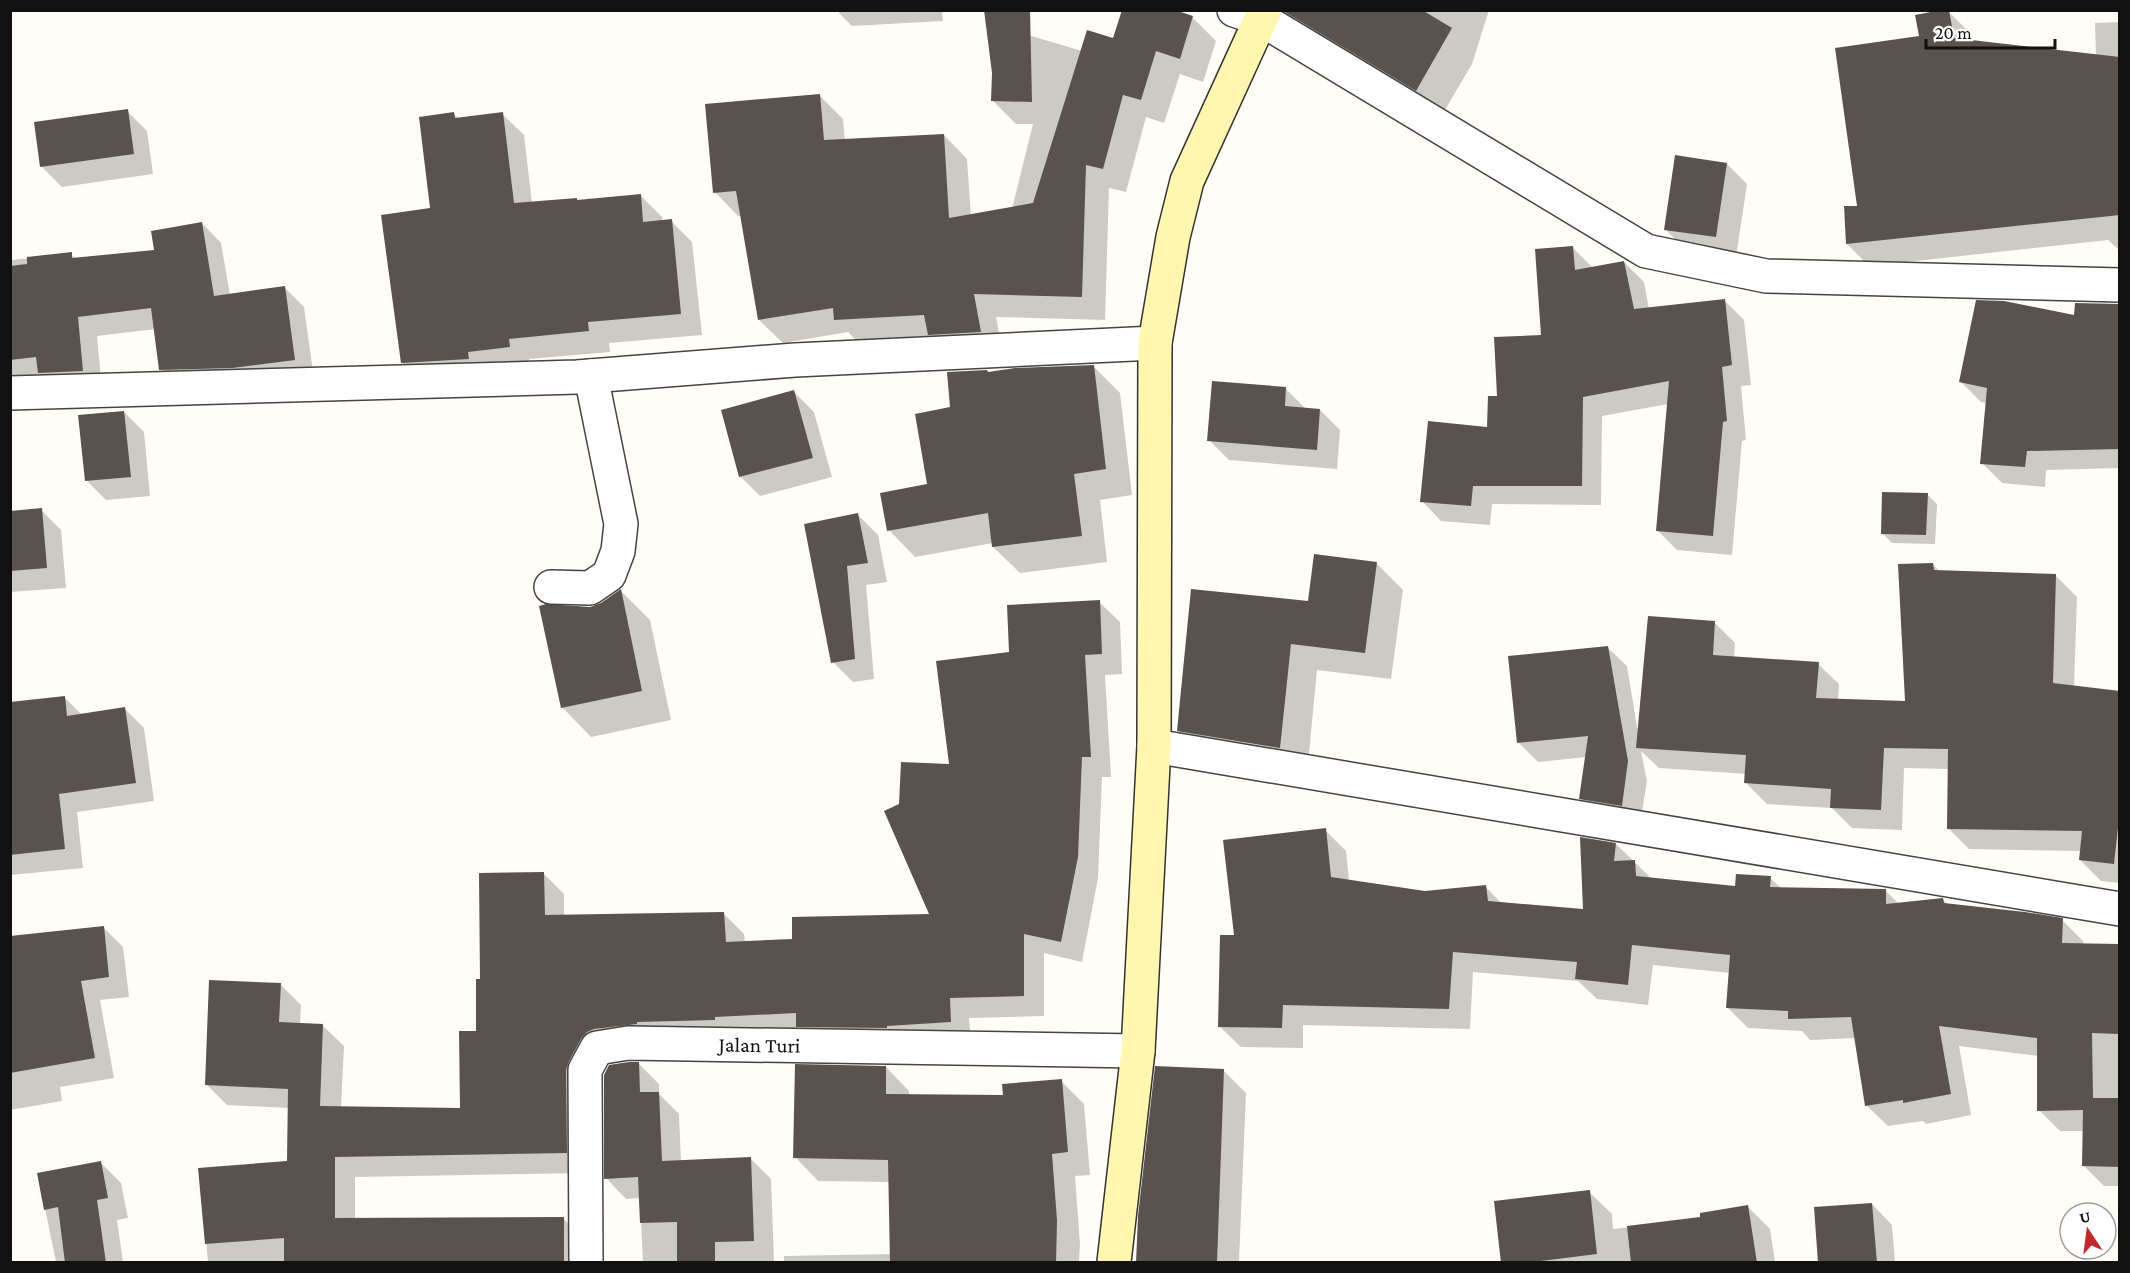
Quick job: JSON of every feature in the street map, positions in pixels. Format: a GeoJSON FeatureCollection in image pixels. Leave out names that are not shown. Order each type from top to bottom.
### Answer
{"type":"FeatureCollection","features":[{"type":"Feature","properties":{"kind":"street"},"geometry":{"type":"LineString","coordinates":[[1114,1263],[1138,1051],[1154,746],[1155,343],[1173,237],[1187,181],[1253,13],[1646,251],[1766,276],[2120,285]]}},
{"type":"Feature","properties":{"kind":"street"},"geometry":{"type":"LineString","coordinates":[[10,393],[591,376],[795,360],[1155,343]]}},
{"type":"Feature","properties":{"kind":"street"},"geometry":{"type":"LineString","coordinates":[[551,586],[590,588],[609,575],[618,551],[621,524],[591,376]]}},
{"type":"Feature","properties":{"kind":"street"},"geometry":{"type":"LineString","coordinates":[[1154,746],[2120,909]]}},
{"type":"Feature","properties":{"kind":"street","name":"Jalan Turi"},"geometry":{"type":"LineString","coordinates":[[586,1263],[585,1070],[597,1048],[628,1043],[1138,1051]]}},
{"type":"Feature","properties":{"kind":"building"},"geometry":{"type":"Polygon","coordinates":[[[984,10],[1030,10],[1032,102],[991,101],[992,73],[984,10]]]}},
{"type":"Feature","properties":{"kind":"building"},"geometry":{"type":"Polygon","coordinates":[[[1122,10],[1175,10],[1193,16],[1180,59],[1156,51],[1141,100],[1123,95],[1103,169],[1086,165],[1082,297],[974,294],[981,332],[928,335],[924,315],[834,320],[833,308],[758,320],[736,191],[713,193],[705,104],[820,94],[824,140],[944,134],[949,218],[1033,203],[1087,30],[1113,38],[1122,10]]]}},
{"type":"Feature","properties":{"kind":"building"},"geometry":{"type":"Polygon","coordinates":[[[1422,10],[1452,28],[1416,91],[1283,11],[1422,10]]]}},
{"type":"Feature","properties":{"kind":"building"},"geometry":{"type":"Polygon","coordinates":[[[1949,10],[1954,38],[2120,57],[2120,215],[1846,244],[1844,206],[1857,206],[1835,48],[1919,36],[1915,15],[1949,10]]]}},
{"type":"Feature","properties":{"kind":"building"},"geometry":{"type":"Polygon","coordinates":[[[128,109],[134,154],[40,167],[34,122],[128,109]]]}},
{"type":"Feature","properties":{"kind":"building"},"geometry":{"type":"Polygon","coordinates":[[[454,112],[455,118],[503,112],[514,203],[641,194],[643,222],[672,219],[681,314],[588,322],[589,331],[509,339],[510,347],[468,352],[469,359],[401,363],[381,215],[430,208],[419,117],[454,112]]]}},
{"type":"Feature","properties":{"kind":"building"},"geometry":{"type":"Polygon","coordinates":[[[1675,155],[1727,163],[1716,237],[1664,230],[1675,155]]]}},
{"type":"Feature","properties":{"kind":"building"},"geometry":{"type":"Polygon","coordinates":[[[202,222],[214,296],[285,286],[295,360],[232,368],[159,370],[151,308],[78,317],[83,371],[38,373],[36,357],[10,360],[10,266],[27,264],[27,257],[72,252],[72,258],[154,250],[151,231],[202,222]]]}},
{"type":"Feature","properties":{"kind":"building"},"geometry":{"type":"Polygon","coordinates":[[[1573,246],[1575,270],[1624,261],[1634,309],[1725,299],[1732,365],[1722,367],[1727,421],[1723,422],[1713,536],[1656,531],[1669,381],[1583,397],[1582,486],[1473,486],[1471,506],[1420,502],[1428,421],[1487,427],[1488,396],[1497,396],[1494,337],[1541,335],[1535,249],[1573,246]]]}},
{"type":"Feature","properties":{"kind":"building"},"geometry":{"type":"Polygon","coordinates":[[[1976,300],[2004,301],[2074,315],[2075,303],[2120,304],[2120,449],[2027,451],[2025,467],[1980,464],[1987,388],[1959,382],[1976,300]]]}},
{"type":"Feature","properties":{"kind":"building"},"geometry":{"type":"Polygon","coordinates":[[[1094,365],[1106,469],[1074,474],[1082,536],[992,547],[988,513],[887,531],[880,493],[927,484],[915,414],[950,407],[947,372],[987,370],[988,372],[1015,368],[1094,365]]]}},
{"type":"Feature","properties":{"kind":"building"},"geometry":{"type":"Polygon","coordinates":[[[1212,381],[1286,387],[1285,406],[1320,409],[1317,450],[1207,441],[1212,381]]]}},
{"type":"Feature","properties":{"kind":"building"},"geometry":{"type":"Polygon","coordinates":[[[794,390],[813,458],[739,477],[721,410],[794,390]]]}},
{"type":"Feature","properties":{"kind":"building"},"geometry":{"type":"Polygon","coordinates":[[[124,411],[131,477],[85,481],[78,415],[124,411]]]}},
{"type":"Feature","properties":{"kind":"building"},"geometry":{"type":"Polygon","coordinates":[[[1882,492],[1928,493],[1926,535],[1881,534],[1882,492]]]}},
{"type":"Feature","properties":{"kind":"building"},"geometry":{"type":"Polygon","coordinates":[[[42,508],[47,568],[10,571],[10,511],[42,508]]]}},
{"type":"Feature","properties":{"kind":"building"},"geometry":{"type":"Polygon","coordinates":[[[858,513],[868,563],[847,566],[855,659],[831,663],[804,524],[858,513]]]}},
{"type":"Feature","properties":{"kind":"building"},"geometry":{"type":"Polygon","coordinates":[[[1314,554],[1377,562],[1365,653],[1291,644],[1280,748],[1177,731],[1191,589],[1308,601],[1314,554]]]}},
{"type":"Feature","properties":{"kind":"building"},"geometry":{"type":"Polygon","coordinates":[[[1933,563],[1934,570],[2056,574],[2053,683],[2120,691],[2120,809],[2114,864],[2079,860],[2082,831],[1947,829],[1948,749],[1884,748],[1881,810],[1830,808],[1831,789],[1744,783],[1746,755],[1636,748],[1648,616],[1715,621],[1713,655],[1819,662],[1816,698],[1905,701],[1898,564],[1933,563]]]}},
{"type":"Feature","properties":{"kind":"building"},"geometry":{"type":"Polygon","coordinates":[[[621,589],[642,691],[561,708],[539,606],[546,604],[590,607],[601,603],[621,589]]]}},
{"type":"Feature","properties":{"kind":"building"},"geometry":{"type":"Polygon","coordinates":[[[1100,600],[1102,654],[1085,655],[1091,757],[1082,757],[1078,857],[1061,942],[1024,934],[1024,996],[950,998],[951,1022],[887,1026],[887,1028],[796,1027],[796,1013],[715,1017],[715,1020],[637,1022],[637,1024],[594,1029],[587,1032],[581,1039],[566,1070],[567,1153],[335,1157],[335,1218],[564,1217],[564,1261],[284,1263],[284,1238],[205,1244],[198,1168],[287,1161],[288,1089],[205,1085],[209,980],[281,983],[279,1022],[323,1024],[320,1106],[460,1108],[459,1031],[476,1031],[476,979],[480,979],[479,873],[544,872],[545,915],[724,912],[726,942],[792,939],[792,917],[929,914],[884,811],[899,804],[901,762],[949,764],[936,661],[1009,652],[1007,605],[1100,600]]]}},
{"type":"Feature","properties":{"kind":"building"},"geometry":{"type":"Polygon","coordinates":[[[1608,646],[1628,761],[1622,806],[1579,799],[1588,736],[1517,743],[1508,656],[1608,646]]]}},
{"type":"Feature","properties":{"kind":"building"},"geometry":{"type":"Polygon","coordinates":[[[65,696],[67,716],[125,707],[136,783],[59,794],[65,849],[10,855],[10,702],[65,696]]]}},
{"type":"Feature","properties":{"kind":"building"},"geometry":{"type":"Polygon","coordinates":[[[1326,828],[1331,877],[1425,891],[1486,885],[1488,901],[1583,909],[1580,837],[1616,843],[1614,861],[1635,860],[1636,876],[1735,886],[1736,874],[1771,876],[1770,887],[1886,889],[1886,904],[1943,898],[1944,903],[2063,918],[2062,943],[2120,944],[2119,1034],[2092,1033],[2093,1098],[2120,1098],[2120,1167],[2082,1166],[2083,1110],[2037,1111],[2037,1038],[1939,1026],[1951,1094],[1903,1103],[1903,1100],[1865,1106],[1851,1017],[1788,1019],[1788,1011],[1726,1008],[1730,955],[1632,945],[1628,985],[1575,979],[1577,962],[1453,952],[1449,1009],[1283,1005],[1282,1028],[1218,1027],[1220,935],[1234,935],[1223,840],[1326,828]]]}},
{"type":"Feature","properties":{"kind":"building"},"geometry":{"type":"Polygon","coordinates":[[[104,926],[109,977],[81,981],[95,1058],[10,1073],[10,936],[104,926]]]}},
{"type":"Feature","properties":{"kind":"building"},"geometry":{"type":"Polygon","coordinates":[[[639,1062],[640,1092],[659,1092],[662,1161],[751,1157],[754,1241],[715,1242],[715,1263],[677,1263],[677,1222],[640,1223],[638,1177],[604,1179],[604,1075],[609,1065],[639,1062]]]}},
{"type":"Feature","properties":{"kind":"building"},"geometry":{"type":"Polygon","coordinates":[[[795,1064],[886,1066],[886,1094],[1003,1095],[1002,1084],[1062,1079],[1068,1152],[1052,1154],[1057,1220],[1056,1263],[890,1263],[888,1160],[793,1158],[795,1064]]]}},
{"type":"Feature","properties":{"kind":"building"},"geometry":{"type":"Polygon","coordinates":[[[1155,1066],[1224,1069],[1217,1263],[1136,1263],[1138,1216],[1155,1066]]]}},
{"type":"Feature","properties":{"kind":"building"},"geometry":{"type":"Polygon","coordinates":[[[101,1161],[108,1198],[97,1200],[106,1263],[65,1263],[58,1207],[44,1210],[37,1173],[101,1161]]]}},
{"type":"Feature","properties":{"kind":"building"},"geometry":{"type":"Polygon","coordinates":[[[1590,1190],[1597,1254],[1525,1263],[1501,1263],[1494,1201],[1590,1190]]]}},
{"type":"Feature","properties":{"kind":"building"},"geometry":{"type":"Polygon","coordinates":[[[1872,1203],[1877,1263],[1818,1263],[1814,1207],[1872,1203]]]}},
{"type":"Feature","properties":{"kind":"building"},"geometry":{"type":"Polygon","coordinates":[[[1748,1205],[1757,1263],[1631,1263],[1627,1226],[1700,1217],[1700,1213],[1748,1205]]]}}]}
